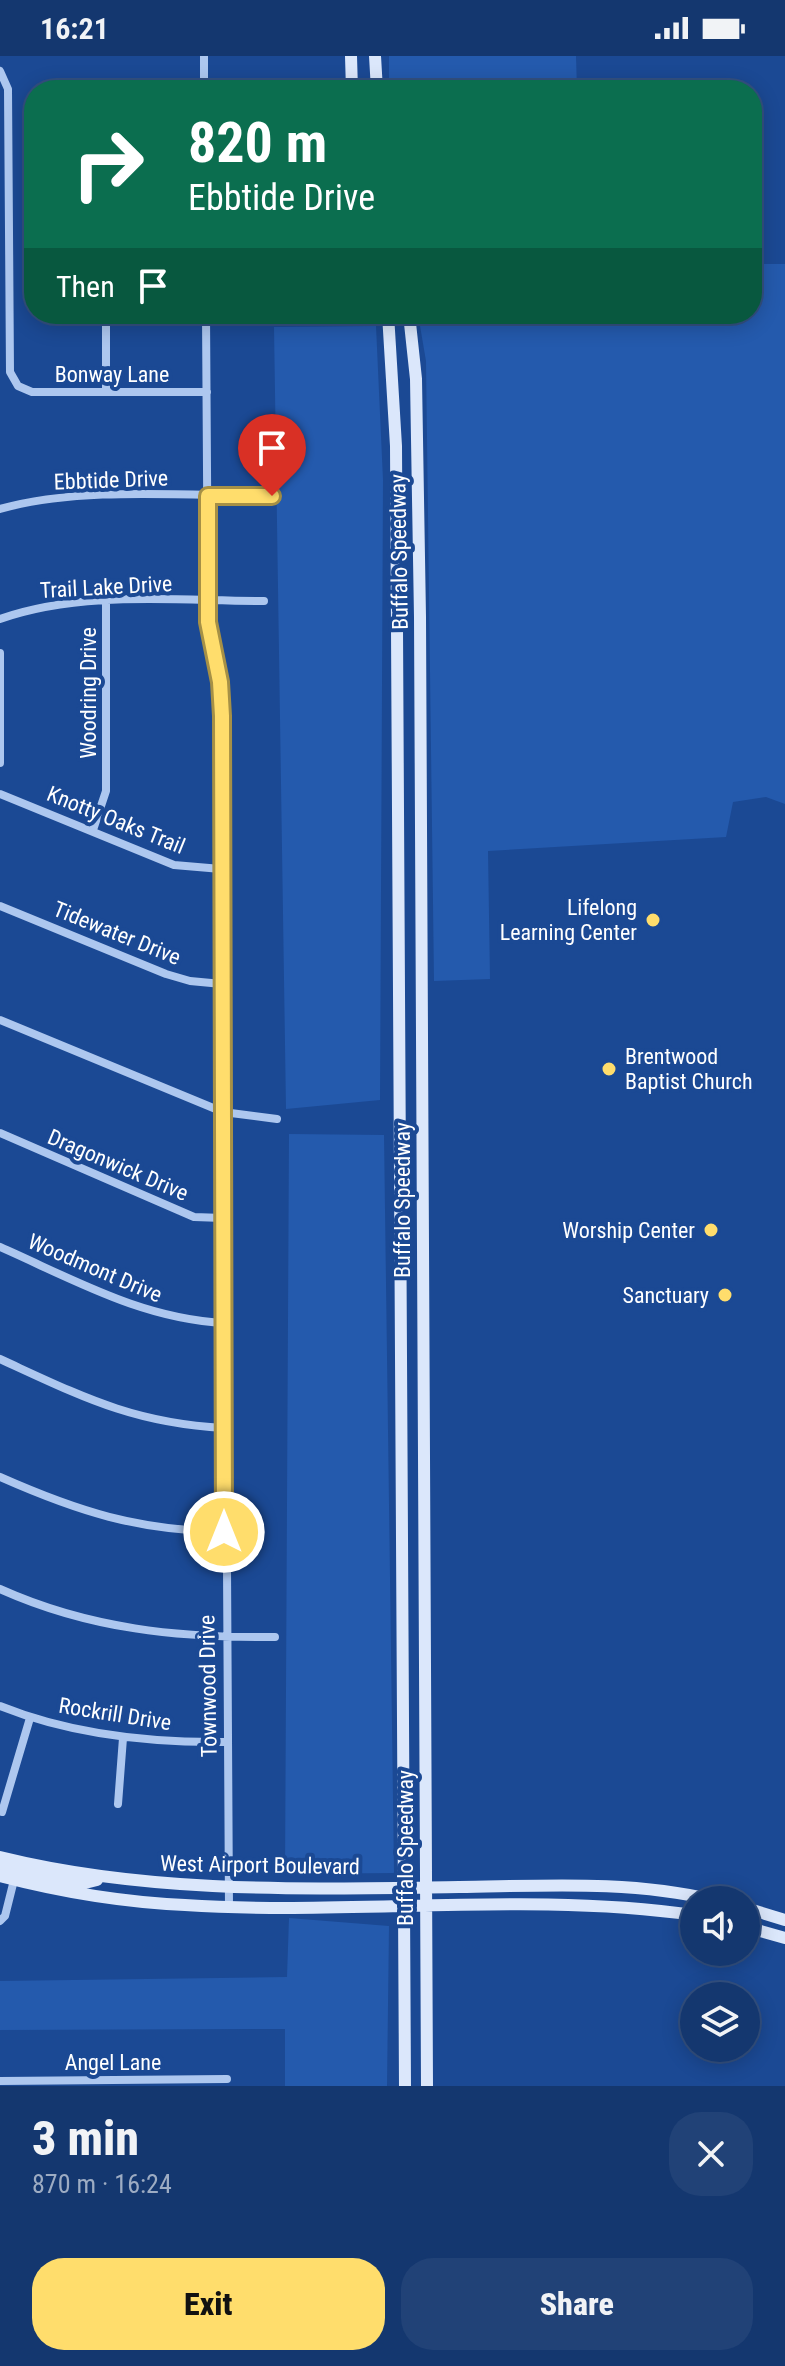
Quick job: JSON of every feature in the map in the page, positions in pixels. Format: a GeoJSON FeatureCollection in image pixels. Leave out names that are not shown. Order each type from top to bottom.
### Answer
{"type":"FeatureCollection","features":[{"type":"Feature","properties":{"kind":"main road"},"geometry":{"type":"LineString","coordinates":[[351,56],[352,80]]}},
{"type":"Feature","properties":{"kind":"main road"},"geometry":{"type":"LineString","coordinates":[[375,56],[376,80]]}},
{"type":"Feature","properties":{"kind":"main road","name":"Buffalo Speedway"},"geometry":{"type":"LineString","coordinates":[[389,324],[396,446],[405,2086]]}},
{"type":"Feature","properties":{"kind":"main road","name":"Buffalo Speedway"},"geometry":{"type":"LineString","coordinates":[[410,324],[418,445],[420,617],[427,2086]]}},
{"type":"Feature","properties":{"kind":"main road"},"geometry":{"type":"LineString","coordinates":[[396,446],[418,445]]}},
{"type":"Feature","properties":{"kind":"main road"},"geometry":{"type":"LineString","coordinates":[[396,618],[420,617]]}},
{"type":"Feature","properties":{"kind":"main road"},"geometry":{"type":"LineString","coordinates":[[397,760],[420,760]]}},
{"type":"Feature","properties":{"kind":"main road"},"geometry":{"type":"LineString","coordinates":[[397,898],[420,897]]}},
{"type":"Feature","properties":{"kind":"main road"},"geometry":{"type":"LineString","coordinates":[[398,1035],[421,1035]]}},
{"type":"Feature","properties":{"kind":"main road"},"geometry":{"type":"LineString","coordinates":[[399,1175],[421,1175]]}},
{"type":"Feature","properties":{"kind":"main road"},"geometry":{"type":"LineString","coordinates":[[400,1311],[423,1311]]}},
{"type":"Feature","properties":{"kind":"main road"},"geometry":{"type":"LineString","coordinates":[[402,1449],[423,1449]]}},
{"type":"Feature","properties":{"kind":"main road"},"geometry":{"type":"LineString","coordinates":[[402,1588],[424,1588]]}},
{"type":"Feature","properties":{"kind":"main road"},"geometry":{"type":"LineString","coordinates":[[403,1725],[425,1725]]}},
{"type":"Feature","properties":{"kind":"main road","name":"West Airport Boulevard"},"geometry":{"type":"LineString","coordinates":[[0,1857],[104,1878],[228,1887],[606,1887],[680,1896]]}},
{"type":"Feature","properties":{"kind":"main road"},"geometry":{"type":"LineString","coordinates":[[0,1868],[81,1884],[104,1878]]}},
{"type":"Feature","properties":{"kind":"main road","name":"West Airport Boulevard"},"geometry":{"type":"LineString","coordinates":[[0,1876],[101,1898],[229,1907],[592,1905],[680,1914]]}},
{"type":"Feature","properties":{"kind":"main road"},"geometry":{"type":"LineString","coordinates":[[760,1912],[785,1920]]}},
{"type":"Feature","properties":{"kind":"main road"},"geometry":{"type":"LineString","coordinates":[[760,1931],[785,1938]]}},
{"type":"Feature","properties":{"kind":"street"},"geometry":{"type":"LineString","coordinates":[[204,56],[204,80]]}},
{"type":"Feature","properties":{"kind":"street","name":"Bonway Lane"},"geometry":{"type":"LineString","coordinates":[[0,71],[8,89],[10,372],[18,386],[32,392],[207,392]]}},
{"type":"Feature","properties":{"kind":"street"},"geometry":{"type":"LineString","coordinates":[[106,324],[106,392]]}},
{"type":"Feature","properties":{"kind":"street","name":"Townwood Drive"},"geometry":{"type":"LineString","coordinates":[[206,324],[208,601],[210,639],[220,682],[229,1907]]}},
{"type":"Feature","properties":{"kind":"street","name":"Ebbtide Drive"},"geometry":{"type":"LineString","coordinates":[[0,509],[24,502],[84,496],[272,496]]}},
{"type":"Feature","properties":{"kind":"street","name":"Trail Lake Drive"},"geometry":{"type":"LineString","coordinates":[[0,619],[29,609],[106,602],[264,601]]}},
{"type":"Feature","properties":{"kind":"street","name":"Woodring Drive"},"geometry":{"type":"LineString","coordinates":[[93,830],[106,791],[106,602]]}},
{"type":"Feature","properties":{"kind":"street"},"geometry":{"type":"LineString","coordinates":[[0,653],[0,763]]}},
{"type":"Feature","properties":{"kind":"street","name":"Knotty Oaks Trail"},"geometry":{"type":"LineString","coordinates":[[0,794],[174,865],[221,869]]}},
{"type":"Feature","properties":{"kind":"street","name":"Tidewater Drive"},"geometry":{"type":"LineString","coordinates":[[0,906],[166,974],[190,981],[222,984]]}},
{"type":"Feature","properties":{"kind":"street"},"geometry":{"type":"LineString","coordinates":[[0,1020],[223,1112],[277,1119]]}},
{"type":"Feature","properties":{"kind":"street","name":"Dragonwick Drive"},"geometry":{"type":"LineString","coordinates":[[0,1133],[194,1217],[223,1218]]}},
{"type":"Feature","properties":{"kind":"street","name":"Woodmont Drive"},"geometry":{"type":"LineString","coordinates":[[0,1247],[140,1310],[183,1321],[225,1323]]}},
{"type":"Feature","properties":{"kind":"street"},"geometry":{"type":"LineString","coordinates":[[0,1359],[128,1414],[175,1425],[224,1428]]}},
{"type":"Feature","properties":{"kind":"street"},"geometry":{"type":"LineString","coordinates":[[0,1477],[105,1519],[168,1531],[224,1532]]}},
{"type":"Feature","properties":{"kind":"street"},"geometry":{"type":"LineString","coordinates":[[0,1589],[49,1609],[123,1629],[225,1638],[275,1637]]}},
{"type":"Feature","properties":{"kind":"street","name":"Rockrill Drive"},"geometry":{"type":"LineString","coordinates":[[0,1706],[30,1718],[123,1738],[227,1742]]}},
{"type":"Feature","properties":{"kind":"street"},"geometry":{"type":"LineString","coordinates":[[2,1812],[30,1718]]}},
{"type":"Feature","properties":{"kind":"street"},"geometry":{"type":"LineString","coordinates":[[118,1804],[123,1738]]}},
{"type":"Feature","properties":{"kind":"street"},"geometry":{"type":"LineString","coordinates":[[0,1921],[5,1916],[14,1880]]}},
{"type":"Feature","properties":{"kind":"street","name":"Angel Lane"},"geometry":{"type":"LineString","coordinates":[[0,2081],[227,2079]]}},
{"type":"Feature","properties":{"kind":"shaded area"},"geometry":{"type":"Polygon","coordinates":[[[389,56],[576,56],[577,80],[389,80],[389,56]]]}},
{"type":"Feature","properties":{"kind":"shaded area"},"geometry":{"type":"Polygon","coordinates":[[[762,264],[785,264],[785,804],[766,797],[733,802],[726,837],[488,851],[490,979],[434,981],[426,361],[420,324],[762,324],[762,264]]]}},
{"type":"Feature","properties":{"kind":"shaded area"},"geometry":{"type":"Polygon","coordinates":[[[376,326],[383,480],[380,1100],[286,1109],[274,327],[376,326]]]}},
{"type":"Feature","properties":{"kind":"shaded area"},"geometry":{"type":"Polygon","coordinates":[[[289,1134],[384,1135],[394,1873],[285,1874],[289,1134]]]}},
{"type":"Feature","properties":{"kind":"shaded area"},"geometry":{"type":"Polygon","coordinates":[[[289,1918],[389,1926],[387,2086],[285,2086],[285,2029],[0,2030],[0,1981],[287,1977],[289,1918]]]}},
{"type":"Feature","properties":{"kind":"place","name":"Lifelong Learning Center"},"geometry":{"type":"Point","coordinates":[653,920]}},
{"type":"Feature","properties":{"kind":"place","name":"Brentwood Baptist Church"},"geometry":{"type":"Point","coordinates":[609,1069]}},
{"type":"Feature","properties":{"kind":"place","name":"Worship Center"},"geometry":{"type":"Point","coordinates":[711,1230]}},
{"type":"Feature","properties":{"kind":"place","name":"Sanctuary"},"geometry":{"type":"Point","coordinates":[725,1295]}},
{"type":"Feature","properties":{"kind":"route"},"geometry":{"type":"LineString","coordinates":[[224,1532],[222,716],[217,658],[208,622],[208,496],[272,496]]}}]}
